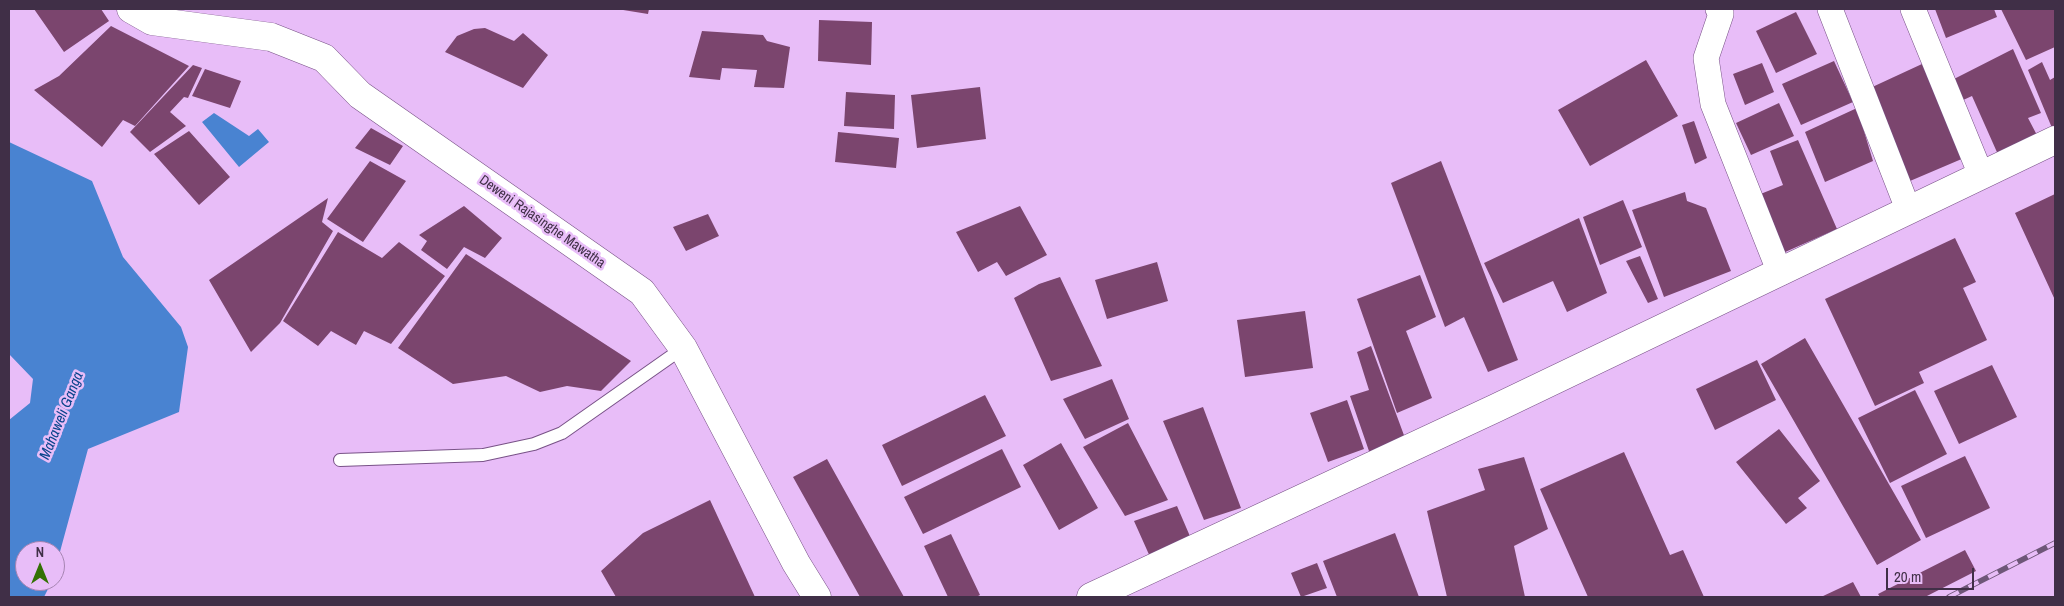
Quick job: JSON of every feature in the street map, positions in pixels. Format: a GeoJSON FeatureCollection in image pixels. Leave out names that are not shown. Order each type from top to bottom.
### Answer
{"type":"FeatureCollection","features":[{"type":"Feature","properties":{"kind":"main road","name":"Deweni Rajasinghe Mawatha"},"geometry":{"type":"LineString","coordinates":[[131,9],[152,21],[271,37],[324,58],[360,95],[642,292],[683,348],[796,563],[817,597]]}},
{"type":"Feature","properties":{"kind":"main road"},"geometry":{"type":"LineString","coordinates":[[1091,597],[1354,475],[2055,140]]}},
{"type":"Feature","properties":{"kind":"street"},"geometry":{"type":"LineString","coordinates":[[1718,9],[1721,14],[1706,58],[1713,104],[1780,273]]}},
{"type":"Feature","properties":{"kind":"street"},"geometry":{"type":"LineString","coordinates":[[1830,9],[1908,209]]}},
{"type":"Feature","properties":{"kind":"street"},"geometry":{"type":"LineString","coordinates":[[1913,9],[1981,175]]}},
{"type":"Feature","properties":{"kind":"lane"},"geometry":{"type":"LineString","coordinates":[[340,460],[483,455],[534,444],[562,433],[683,348]]}},
{"type":"Feature","properties":{"kind":"water"},"geometry":{"type":"Polygon","coordinates":[[[214,113],[249,136],[258,129],[269,142],[239,167],[202,122],[214,113]]]}},
{"type":"Feature","properties":{"kind":"water","name":"Mahaweli Ganga"},"geometry":{"type":"Polygon","coordinates":[[[9,142],[92,181],[123,257],[181,327],[188,347],[179,412],[88,449],[63,541],[15,541],[15,591],[47,591],[44,597],[9,597],[9,420],[30,403],[33,379],[9,354],[9,142]]]}},
{"type":"Feature","properties":{"kind":"building"},"geometry":{"type":"Polygon","coordinates":[[[34,9],[101,9],[109,21],[64,52],[34,9]]]}},
{"type":"Feature","properties":{"kind":"building"},"geometry":{"type":"Polygon","coordinates":[[[617,9],[649,9],[648,14],[617,9]]]}},
{"type":"Feature","properties":{"kind":"building"},"geometry":{"type":"Polygon","coordinates":[[[1935,9],[1994,9],[1997,17],[1946,38],[1935,9]]]}},
{"type":"Feature","properties":{"kind":"building"},"geometry":{"type":"Polygon","coordinates":[[[2001,9],[2055,9],[2055,47],[2026,60],[2001,9]]]}},
{"type":"Feature","properties":{"kind":"building"},"geometry":{"type":"Polygon","coordinates":[[[1796,12],[1817,54],[1776,73],[1756,31],[1796,12]]]}},
{"type":"Feature","properties":{"kind":"building"},"geometry":{"type":"Polygon","coordinates":[[[819,20],[872,22],[871,65],[818,61],[819,20]]]}},
{"type":"Feature","properties":{"kind":"building"},"geometry":{"type":"Polygon","coordinates":[[[111,26],[189,66],[135,126],[123,120],[102,147],[34,90],[59,76],[111,26]]]}},
{"type":"Feature","properties":{"kind":"building"},"geometry":{"type":"Polygon","coordinates":[[[485,28],[514,41],[523,33],[548,55],[523,88],[445,52],[457,36],[474,29],[485,28]]]}},
{"type":"Feature","properties":{"kind":"building"},"geometry":{"type":"Polygon","coordinates":[[[702,31],[763,35],[767,41],[790,47],[784,88],[754,87],[757,70],[722,68],[720,80],[689,77],[702,31]]]}},
{"type":"Feature","properties":{"kind":"building"},"geometry":{"type":"Polygon","coordinates":[[[2013,49],[2041,113],[2028,118],[2039,139],[2000,159],[1972,96],[1961,101],[1954,79],[2013,49]]]}},
{"type":"Feature","properties":{"kind":"building"},"geometry":{"type":"Polygon","coordinates":[[[1646,60],[1678,116],[1590,166],[1558,110],[1646,60]]]}},
{"type":"Feature","properties":{"kind":"building"},"geometry":{"type":"Polygon","coordinates":[[[1834,61],[1853,102],[1801,125],[1782,84],[1834,61]]]}},
{"type":"Feature","properties":{"kind":"building"},"geometry":{"type":"Polygon","coordinates":[[[2042,62],[2050,80],[2055,77],[2055,127],[2052,128],[2028,70],[2042,62]]]}},
{"type":"Feature","properties":{"kind":"building"},"geometry":{"type":"Polygon","coordinates":[[[1762,63],[1774,92],[1745,105],[1733,74],[1762,63]]]}},
{"type":"Feature","properties":{"kind":"building"},"geometry":{"type":"Polygon","coordinates":[[[1922,64],[1964,158],[1910,181],[1868,89],[1922,64]]]}},
{"type":"Feature","properties":{"kind":"building"},"geometry":{"type":"Polygon","coordinates":[[[193,65],[202,68],[188,98],[184,97],[170,112],[186,126],[150,152],[130,132],[193,65]]]}},
{"type":"Feature","properties":{"kind":"building"},"geometry":{"type":"Polygon","coordinates":[[[205,69],[241,81],[230,108],[192,96],[205,69]]]}},
{"type":"Feature","properties":{"kind":"building"},"geometry":{"type":"Polygon","coordinates":[[[980,87],[986,139],[917,148],[911,95],[980,87]]]}},
{"type":"Feature","properties":{"kind":"building"},"geometry":{"type":"Polygon","coordinates":[[[846,92],[895,95],[894,129],[844,126],[846,92]]]}},
{"type":"Feature","properties":{"kind":"building"},"geometry":{"type":"Polygon","coordinates":[[[1779,103],[1794,136],[1751,155],[1736,123],[1779,103]]]}},
{"type":"Feature","properties":{"kind":"building"},"geometry":{"type":"Polygon","coordinates":[[[1857,108],[1873,161],[1825,182],[1805,132],[1857,108]]]}},
{"type":"Feature","properties":{"kind":"building"},"geometry":{"type":"Polygon","coordinates":[[[1694,121],[1707,158],[1695,164],[1682,125],[1694,121]]]}},
{"type":"Feature","properties":{"kind":"building"},"geometry":{"type":"Polygon","coordinates":[[[371,128],[403,146],[390,165],[355,148],[371,128]]]}},
{"type":"Feature","properties":{"kind":"building"},"geometry":{"type":"Polygon","coordinates":[[[189,131],[230,177],[199,205],[154,154],[189,131]]]}},
{"type":"Feature","properties":{"kind":"building"},"geometry":{"type":"Polygon","coordinates":[[[838,132],[899,138],[896,168],[835,162],[838,132]]]}},
{"type":"Feature","properties":{"kind":"building"},"geometry":{"type":"Polygon","coordinates":[[[1798,140],[1837,229],[1783,253],[1758,195],[1783,185],[1770,151],[1798,140]]]}},
{"type":"Feature","properties":{"kind":"building"},"geometry":{"type":"Polygon","coordinates":[[[370,161],[406,181],[363,242],[327,219],[370,161]]]}},
{"type":"Feature","properties":{"kind":"building"},"geometry":{"type":"Polygon","coordinates":[[[1441,161],[1518,360],[1488,372],[1464,317],[1445,327],[1391,183],[1441,161]]]}},
{"type":"Feature","properties":{"kind":"building"},"geometry":{"type":"Polygon","coordinates":[[[1685,192],[1687,201],[1706,208],[1731,271],[1664,297],[1632,210],[1685,192]]]}},
{"type":"Feature","properties":{"kind":"building"},"geometry":{"type":"Polygon","coordinates":[[[2055,194],[2055,300],[2015,213],[2055,194]]]}},
{"type":"Feature","properties":{"kind":"building"},"geometry":{"type":"Polygon","coordinates":[[[328,198],[322,222],[333,231],[280,323],[251,352],[209,280],[328,198]]]}},
{"type":"Feature","properties":{"kind":"building"},"geometry":{"type":"Polygon","coordinates":[[[1623,200],[1642,247],[1600,265],[1583,217],[1623,200]]]}},
{"type":"Feature","properties":{"kind":"building"},"geometry":{"type":"Polygon","coordinates":[[[464,206],[502,238],[485,258],[464,247],[447,269],[421,250],[427,241],[419,235],[464,206]]]}},
{"type":"Feature","properties":{"kind":"building"},"geometry":{"type":"Polygon","coordinates":[[[1020,206],[1047,255],[1006,276],[997,262],[978,272],[956,232],[1020,206]]]}},
{"type":"Feature","properties":{"kind":"building"},"geometry":{"type":"Polygon","coordinates":[[[708,214],[719,236],[686,251],[673,227],[708,214]]]}},
{"type":"Feature","properties":{"kind":"building"},"geometry":{"type":"Polygon","coordinates":[[[1579,218],[1607,293],[1567,312],[1553,281],[1503,303],[1484,263],[1579,218]]]}},
{"type":"Feature","properties":{"kind":"building"},"geometry":{"type":"Polygon","coordinates":[[[338,232],[382,258],[399,242],[445,276],[391,344],[364,331],[356,345],[331,331],[318,346],[283,321],[338,232]]]}},
{"type":"Feature","properties":{"kind":"building"},"geometry":{"type":"Polygon","coordinates":[[[1955,238],[1976,282],[1963,288],[1987,340],[1919,372],[1924,383],[1875,406],[1825,299],[1955,238]]]}},
{"type":"Feature","properties":{"kind":"building"},"geometry":{"type":"Polygon","coordinates":[[[466,254],[631,361],[601,391],[567,386],[540,392],[506,376],[453,384],[398,348],[466,254]]]}},
{"type":"Feature","properties":{"kind":"building"},"geometry":{"type":"Polygon","coordinates":[[[1640,256],[1658,299],[1648,303],[1626,261],[1640,256]]]}},
{"type":"Feature","properties":{"kind":"building"},"geometry":{"type":"Polygon","coordinates":[[[1157,262],[1168,301],[1107,319],[1095,280],[1157,262]]]}},
{"type":"Feature","properties":{"kind":"building"},"geometry":{"type":"Polygon","coordinates":[[[1420,275],[1436,317],[1406,331],[1432,398],[1397,413],[1357,299],[1420,275]]]}},
{"type":"Feature","properties":{"kind":"building"},"geometry":{"type":"Polygon","coordinates":[[[1060,277],[1102,366],[1051,381],[1014,298],[1039,284],[1060,277]]]}},
{"type":"Feature","properties":{"kind":"building"},"geometry":{"type":"Polygon","coordinates":[[[1305,311],[1313,368],[1245,377],[1237,320],[1305,311]]]}},
{"type":"Feature","properties":{"kind":"building"},"geometry":{"type":"Polygon","coordinates":[[[1805,338],[1921,540],[1877,565],[1761,364],[1805,338]]]}},
{"type":"Feature","properties":{"kind":"building"},"geometry":{"type":"Polygon","coordinates":[[[1371,346],[1405,438],[1370,454],[1350,396],[1369,390],[1357,352],[1371,346]]]}},
{"type":"Feature","properties":{"kind":"building"},"geometry":{"type":"Polygon","coordinates":[[[1757,360],[1776,400],[1715,430],[1696,389],[1757,360]]]}},
{"type":"Feature","properties":{"kind":"building"},"geometry":{"type":"Polygon","coordinates":[[[1992,365],[2017,417],[1959,444],[1934,391],[1992,365]]]}},
{"type":"Feature","properties":{"kind":"building"},"geometry":{"type":"Polygon","coordinates":[[[1112,379],[1129,419],[1085,439],[1063,399],[1112,379]]]}},
{"type":"Feature","properties":{"kind":"building"},"geometry":{"type":"Polygon","coordinates":[[[1915,390],[1947,454],[1890,483],[1858,418],[1915,390]]]}},
{"type":"Feature","properties":{"kind":"building"},"geometry":{"type":"Polygon","coordinates":[[[985,395],[1006,436],[902,486],[882,445],[985,395]]]}},
{"type":"Feature","properties":{"kind":"building"},"geometry":{"type":"Polygon","coordinates":[[[1347,400],[1364,449],[1328,462],[1310,413],[1347,400]]]}},
{"type":"Feature","properties":{"kind":"building"},"geometry":{"type":"Polygon","coordinates":[[[1203,407],[1241,508],[1204,520],[1163,421],[1203,407]]]}},
{"type":"Feature","properties":{"kind":"building"},"geometry":{"type":"Polygon","coordinates":[[[1128,423],[1168,500],[1125,516],[1083,447],[1128,423]]]}},
{"type":"Feature","properties":{"kind":"building"},"geometry":{"type":"Polygon","coordinates":[[[1779,429],[1820,481],[1798,498],[1807,508],[1786,524],[1736,462],[1779,429]]]}},
{"type":"Feature","properties":{"kind":"building"},"geometry":{"type":"Polygon","coordinates":[[[1061,443],[1098,508],[1059,530],[1023,465],[1061,443]]]}},
{"type":"Feature","properties":{"kind":"building"},"geometry":{"type":"Polygon","coordinates":[[[1002,449],[1021,487],[923,534],[904,497],[1002,449]]]}},
{"type":"Feature","properties":{"kind":"building"},"geometry":{"type":"Polygon","coordinates":[[[1624,452],[1670,555],[1683,550],[1704,597],[1588,597],[1540,489],[1624,452]]]}},
{"type":"Feature","properties":{"kind":"building"},"geometry":{"type":"Polygon","coordinates":[[[1965,456],[1990,508],[1926,538],[1901,486],[1965,456]]]}},
{"type":"Feature","properties":{"kind":"building"},"geometry":{"type":"Polygon","coordinates":[[[1524,457],[1548,529],[1514,546],[1525,597],[1447,597],[1427,511],[1485,490],[1478,469],[1524,457]]]}},
{"type":"Feature","properties":{"kind":"building"},"geometry":{"type":"Polygon","coordinates":[[[827,459],[904,597],[860,597],[793,477],[827,459]]]}},
{"type":"Feature","properties":{"kind":"building"},"geometry":{"type":"Polygon","coordinates":[[[710,500],[755,597],[616,597],[601,571],[643,533],[710,500]]]}},
{"type":"Feature","properties":{"kind":"building"},"geometry":{"type":"Polygon","coordinates":[[[1177,506],[1192,541],[1151,559],[1134,521],[1177,506]]]}},
{"type":"Feature","properties":{"kind":"building"},"geometry":{"type":"Polygon","coordinates":[[[1395,533],[1419,597],[1337,597],[1323,561],[1395,533]]]}},
{"type":"Feature","properties":{"kind":"building"},"geometry":{"type":"Polygon","coordinates":[[[951,534],[980,595],[976,597],[948,597],[924,546],[951,534]]]}},
{"type":"Feature","properties":{"kind":"building"},"geometry":{"type":"Polygon","coordinates":[[[1965,550],[1976,571],[1925,597],[1880,597],[1878,594],[1965,550]]]}},
{"type":"Feature","properties":{"kind":"building"},"geometry":{"type":"Polygon","coordinates":[[[1317,563],[1327,588],[1301,597],[1291,573],[1317,563]]]}},
{"type":"Feature","properties":{"kind":"building"},"geometry":{"type":"Polygon","coordinates":[[[1853,582],[1861,597],[1821,597],[1853,582]]]}},
{"type":"Feature","properties":{"kind":"railway"},"geometry":{"type":"LineString","coordinates":[[1949,597],[2055,543]]}}]}
